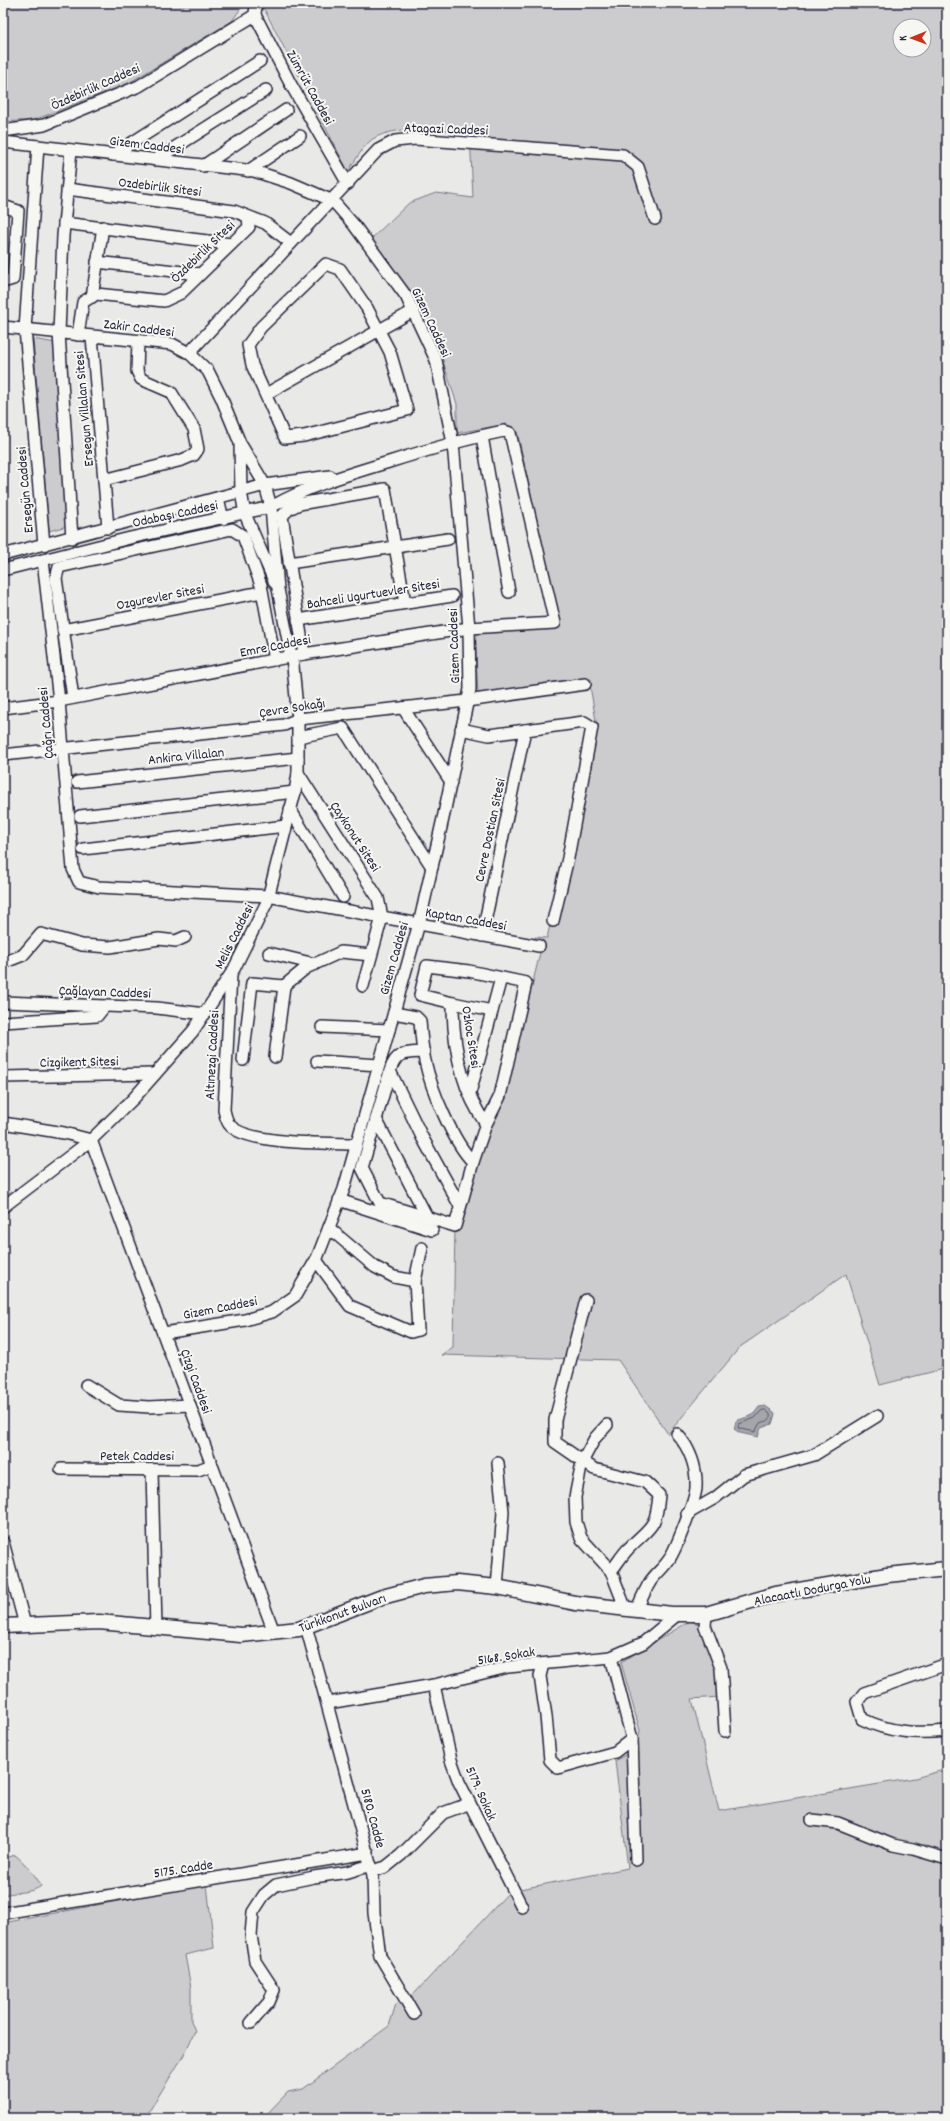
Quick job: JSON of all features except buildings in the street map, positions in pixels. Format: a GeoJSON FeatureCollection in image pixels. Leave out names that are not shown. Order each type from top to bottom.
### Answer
{"type":"FeatureCollection","features":[{"type":"Feature","properties":{"kind":"street"},"geometry":{"type":"LineString","coordinates":[[255,15],[256,3]]}},
{"type":"Feature","properties":{"kind":"street","name":"Özdebirlik Caddesi"},"geometry":{"type":"LineString","coordinates":[[3,131],[44,125],[139,86],[255,15]]}},
{"type":"Feature","properties":{"kind":"street","name":"Zümrüt Caddesi"},"geometry":{"type":"LineString","coordinates":[[255,15],[290,83],[348,184]]}},
{"type":"Feature","properties":{"kind":"street","name":"Ozdebirlik Sitesi"},"geometry":{"type":"LineString","coordinates":[[113,155],[260,61]]}},
{"type":"Feature","properties":{"kind":"street"},"geometry":{"type":"LineString","coordinates":[[155,160],[266,90]]}},
{"type":"Feature","properties":{"kind":"street"},"geometry":{"type":"LineString","coordinates":[[203,166],[286,110]]}},
{"type":"Feature","properties":{"kind":"street"},"geometry":{"type":"LineString","coordinates":[[248,171],[300,136]]}},
{"type":"Feature","properties":{"kind":"street","name":"Atagazi Caddesi"},"geometry":{"type":"LineString","coordinates":[[189,353],[333,201],[378,150],[394,141],[415,139],[623,155],[638,167],[655,219]]}},
{"type":"Feature","properties":{"kind":"street","name":"Gizem Caddesi"},"geometry":{"type":"LineString","coordinates":[[3,142],[248,171],[291,183],[333,201],[354,225],[406,296],[436,360],[453,443],[469,628],[470,689],[419,924],[339,1200],[316,1260],[295,1296],[272,1312],[245,1320],[164,1333]]}},
{"type":"Feature","properties":{"kind":"street","name":"Ersegün Caddesi"},"geometry":{"type":"LineString","coordinates":[[38,146],[25,329],[44,545]]}},
{"type":"Feature","properties":{"kind":"street"},"geometry":{"type":"LineString","coordinates":[[71,150],[64,223],[59,333],[72,538]]}},
{"type":"Feature","properties":{"kind":"street","name":"Ozdebirlik Sitesi"},"geometry":{"type":"LineString","coordinates":[[67,189],[234,211],[265,223],[291,244]]}},
{"type":"Feature","properties":{"kind":"street"},"geometry":{"type":"LineString","coordinates":[[3,206],[18,211],[14,279],[3,282]]}},
{"type":"Feature","properties":{"kind":"street","name":"Özdebirlik Sitesi"},"geometry":{"type":"LineString","coordinates":[[92,297],[96,294],[164,301],[181,293],[249,227],[248,217]]}},
{"type":"Feature","properties":{"kind":"street"},"geometry":{"type":"LineString","coordinates":[[64,223],[231,244]]}},
{"type":"Feature","properties":{"kind":"street"},"geometry":{"type":"LineString","coordinates":[[78,335],[83,302],[92,297],[103,227]]}},
{"type":"Feature","properties":{"kind":"street"},"geometry":{"type":"LineString","coordinates":[[97,262],[200,274]]}},
{"type":"Feature","properties":{"kind":"street"},"geometry":{"type":"LineString","coordinates":[[326,264],[340,269],[367,308],[379,330],[390,352],[407,410],[304,436],[285,438],[252,365],[248,345],[261,327],[326,264]]}},
{"type":"Feature","properties":{"kind":"street"},"geometry":{"type":"LineString","coordinates":[[266,394],[413,311]]}},
{"type":"Feature","properties":{"kind":"street","name":"Zakir Caddesi"},"geometry":{"type":"LineString","coordinates":[[3,327],[172,344],[189,353],[208,371],[221,397],[240,443]]}},
{"type":"Feature","properties":{"kind":"street","name":"Ersegun Villalan Sitesi"},"geometry":{"type":"LineString","coordinates":[[92,336],[108,528]]}},
{"type":"Feature","properties":{"kind":"street","name":"Ersegun Villalan Sitesi"},"geometry":{"type":"LineString","coordinates":[[104,480],[182,460],[194,455],[198,449],[194,429],[171,392],[141,378],[136,371],[138,341]]}},
{"type":"Feature","properties":{"kind":"street","name":"Odabaşı Caddesi"},"geometry":{"type":"LineString","coordinates":[[3,570],[130,538],[245,514],[270,507],[290,496],[348,474],[453,443],[504,431],[510,433],[555,623]]}},
{"type":"Feature","properties":{"kind":"street"},"geometry":{"type":"LineString","coordinates":[[482,436],[508,592]]}},
{"type":"Feature","properties":{"kind":"street","name":"Melis Caddesi"},"geometry":{"type":"LineString","coordinates":[[3,1207],[91,1140],[155,1074],[193,1030],[231,974],[268,896],[295,792],[298,773],[298,719],[291,657],[278,589],[270,507],[265,485],[240,443]]}},
{"type":"Feature","properties":{"kind":"street","name":"Melis Caddesi"},"geometry":{"type":"LineString","coordinates":[[240,443],[241,492],[245,514],[278,589]]}},
{"type":"Feature","properties":{"kind":"street","name":"Odabaşı Caddesi"},"geometry":{"type":"LineString","coordinates":[[3,555],[72,538],[265,485],[348,474]]}},
{"type":"Feature","properties":{"kind":"street"},"geometry":{"type":"LineString","coordinates":[[304,654],[282,516],[289,509],[300,504],[385,489],[405,603]]}},
{"type":"Feature","properties":{"kind":"street"},"geometry":{"type":"LineString","coordinates":[[218,498],[223,519]]}},
{"type":"Feature","properties":{"kind":"street"},"geometry":{"type":"LineString","coordinates":[[73,698],[56,578],[59,566],[232,529],[243,536],[262,592],[275,660]]}},
{"type":"Feature","properties":{"kind":"street"},"geometry":{"type":"LineString","coordinates":[[289,563],[448,539]]}},
{"type":"Feature","properties":{"kind":"street","name":"Çağrı Caddesi"},"geometry":{"type":"LineString","coordinates":[[43,560],[59,701],[73,869],[79,882]]}},
{"type":"Feature","properties":{"kind":"street","name":"Ozgurevler Sitesi"},"geometry":{"type":"LineString","coordinates":[[63,630],[262,592]]}},
{"type":"Feature","properties":{"kind":"street","name":"Bahceli Ugurtuevler Sitesi"},"geometry":{"type":"LineString","coordinates":[[298,620],[452,596]]}},
{"type":"Feature","properties":{"kind":"street","name":"Emre Caddesi"},"geometry":{"type":"LineString","coordinates":[[3,708],[59,701],[304,654],[469,628],[555,623]]}},
{"type":"Feature","properties":{"kind":"street","name":"Çevre Sokağı"},"geometry":{"type":"LineString","coordinates":[[3,755],[63,750],[284,725],[298,719],[467,701],[585,684]]}},
{"type":"Feature","properties":{"kind":"street"},"geometry":{"type":"LineString","coordinates":[[403,708],[451,782]]}},
{"type":"Feature","properties":{"kind":"street"},"geometry":{"type":"LineString","coordinates":[[461,728],[489,735],[584,722],[592,727],[567,864],[553,922]]}},
{"type":"Feature","properties":{"kind":"street"},"geometry":{"type":"LineString","coordinates":[[298,738],[343,728],[432,867]]}},
{"type":"Feature","properties":{"kind":"street","name":"Cevre Dostian Sitesi"},"geometry":{"type":"LineString","coordinates":[[482,936],[525,730]]}},
{"type":"Feature","properties":{"kind":"street","name":"Ankira Villalan"},"geometry":{"type":"LineString","coordinates":[[77,782],[298,758]]}},
{"type":"Feature","properties":{"kind":"street","name":"Çaykonut Sitesi"},"geometry":{"type":"LineString","coordinates":[[298,773],[378,898],[382,917]]}},
{"type":"Feature","properties":{"kind":"street"},"geometry":{"type":"LineString","coordinates":[[80,816],[295,792]]}},
{"type":"Feature","properties":{"kind":"street"},"geometry":{"type":"LineString","coordinates":[[290,808],[343,897]]}},
{"type":"Feature","properties":{"kind":"street"},"geometry":{"type":"LineString","coordinates":[[83,849],[286,826]]}},
{"type":"Feature","properties":{"kind":"street","name":"Kaptan Caddesi"},"geometry":{"type":"LineString","coordinates":[[79,882],[99,887],[268,896],[539,946]]}},
{"type":"Feature","properties":{"kind":"street"},"geometry":{"type":"LineString","coordinates":[[362,986],[382,917]]}},
{"type":"Feature","properties":{"kind":"street"},"geometry":{"type":"LineString","coordinates":[[3,963],[24,955],[36,932],[82,945],[110,947],[159,939],[176,941],[185,937]]}},
{"type":"Feature","properties":{"kind":"street"},"geometry":{"type":"LineString","coordinates":[[275,1057],[284,986],[306,968],[340,952],[371,955]]}},
{"type":"Feature","properties":{"kind":"street"},"geometry":{"type":"LineString","coordinates":[[270,953],[315,964]]}},
{"type":"Feature","properties":{"kind":"street","name":"Ozkoc Sitesi"},"geometry":{"type":"LineString","coordinates":[[424,1052],[406,1053],[397,1056],[393,1061],[390,1070],[362,1168],[380,1203],[455,1226],[473,1162],[486,1124],[500,1096],[526,983],[469,971],[427,966],[420,995],[453,1003],[456,1049],[464,1080],[478,1112],[486,1124]]}},
{"type":"Feature","properties":{"kind":"street","name":"Altınezgi Caddesi"},"geometry":{"type":"LineString","coordinates":[[231,974],[224,1110],[229,1124],[244,1135],[264,1139],[356,1144]]}},
{"type":"Feature","properties":{"kind":"street","name":"Ozkoc Sitesi"},"geometry":{"type":"LineString","coordinates":[[470,1093],[501,978]]}},
{"type":"Feature","properties":{"kind":"street"},"geometry":{"type":"LineString","coordinates":[[243,1060],[252,983],[284,986]]}},
{"type":"Feature","properties":{"kind":"street","name":"Çağlayan Caddesi"},"geometry":{"type":"LineString","coordinates":[[3,1002],[157,1008],[204,1014]]}},
{"type":"Feature","properties":{"kind":"street"},"geometry":{"type":"LineString","coordinates":[[453,1003],[492,1011]]}},
{"type":"Feature","properties":{"kind":"street"},"geometry":{"type":"LineString","coordinates":[[3,1022],[97,1016],[105,1006]]}},
{"type":"Feature","properties":{"kind":"street"},"geometry":{"type":"LineString","coordinates":[[394,1013],[416,1017],[420,1021],[424,1052],[438,1100],[458,1143],[473,1162]]}},
{"type":"Feature","properties":{"kind":"street"},"geometry":{"type":"LineString","coordinates":[[322,1027],[389,1030]]}},
{"type":"Feature","properties":{"kind":"street"},"geometry":{"type":"LineString","coordinates":[[317,1061],[379,1065]]}},
{"type":"Feature","properties":{"kind":"street"},"geometry":{"type":"LineString","coordinates":[[390,1070],[422,1137],[460,1206]]}},
{"type":"Feature","properties":{"kind":"street","name":"Cizgikent Sitesi"},"geometry":{"type":"LineString","coordinates":[[3,1077],[155,1074]]}},
{"type":"Feature","properties":{"kind":"street"},"geometry":{"type":"LineString","coordinates":[[376,1119],[426,1217]]}},
{"type":"Feature","properties":{"kind":"street"},"geometry":{"type":"LineString","coordinates":[[3,1124],[64,1133],[91,1140]]}},
{"type":"Feature","properties":{"kind":"street","name":"Çizgi Caddesi"},"geometry":{"type":"LineString","coordinates":[[91,1140],[274,1632]]}},
{"type":"Feature","properties":{"kind":"street"},"geometry":{"type":"LineString","coordinates":[[339,1200],[432,1230]]}},
{"type":"Feature","properties":{"kind":"street"},"geometry":{"type":"LineString","coordinates":[[329,1228],[375,1267],[394,1277],[415,1281]]}},
{"type":"Feature","properties":{"kind":"street"},"geometry":{"type":"LineString","coordinates":[[316,1260],[350,1306],[411,1332],[418,1330],[415,1281],[422,1248]]}},
{"type":"Feature","properties":{"kind":"street"},"geometry":{"type":"LineString","coordinates":[[586,1300],[555,1420],[555,1442],[582,1462],[605,1472],[645,1482],[659,1495],[657,1515],[647,1532],[628,1549],[611,1572]]}},
{"type":"Feature","properties":{"kind":"street"},"geometry":{"type":"LineString","coordinates":[[86,1385],[119,1405],[149,1407],[190,1405]]}},
{"type":"Feature","properties":{"kind":"street"},"geometry":{"type":"LineString","coordinates":[[688,1514],[715,1498],[744,1475],[814,1455],[877,1416]]}},
{"type":"Feature","properties":{"kind":"street"},"geometry":{"type":"LineString","coordinates":[[607,1425],[595,1438],[582,1462],[575,1497],[576,1522],[581,1538],[611,1572],[631,1608],[651,1581],[662,1571],[670,1557],[688,1514],[696,1488],[695,1470],[687,1445],[677,1434]]}},
{"type":"Feature","properties":{"kind":"street"},"geometry":{"type":"LineString","coordinates":[[497,1587],[503,1512],[498,1462]]}},
{"type":"Feature","properties":{"kind":"street","name":"Petek Caddesi"},"geometry":{"type":"LineString","coordinates":[[61,1469],[198,1470],[212,1465]]}},
{"type":"Feature","properties":{"kind":"street"},"geometry":{"type":"LineString","coordinates":[[152,1470],[156,1628]]}},
{"type":"Feature","properties":{"kind":"street"},"geometry":{"type":"LineString","coordinates":[[3,1542],[24,1625]]}},
{"type":"Feature","properties":{"kind":"street","name":"Alacaatlı Dodurga Yolu"},"geometry":{"type":"LineString","coordinates":[[678,1614],[706,1614],[776,1594],[887,1574],[947,1570]]}},
{"type":"Feature","properties":{"kind":"street","name":"Türkkonut Bulvarı"},"geometry":{"type":"LineString","coordinates":[[3,1626],[99,1622],[241,1635],[274,1632],[306,1626],[382,1597],[424,1586],[457,1583],[497,1587],[575,1603],[678,1614]]}},
{"type":"Feature","properties":{"kind":"street","name":"5168. Sokak"},"geometry":{"type":"LineString","coordinates":[[328,1703],[434,1685],[508,1667],[612,1657],[642,1643],[678,1614]]}},
{"type":"Feature","properties":{"kind":"street"},"geometry":{"type":"LineString","coordinates":[[706,1614],[705,1626],[721,1668],[724,1692],[724,1731]]}},
{"type":"Feature","properties":{"kind":"street","name":"5180. Cadde"},"geometry":{"type":"LineString","coordinates":[[306,1626],[372,1868],[374,1913],[380,1956],[414,2014]]}},
{"type":"Feature","properties":{"kind":"street"},"geometry":{"type":"LineString","coordinates":[[612,1657],[632,1739],[636,1860]]}},
{"type":"Feature","properties":{"kind":"street"},"geometry":{"type":"LineString","coordinates":[[543,1664],[540,1676],[546,1716],[550,1760],[558,1768],[615,1752],[632,1739]]}},
{"type":"Feature","properties":{"kind":"street"},"geometry":{"type":"LineString","coordinates":[[947,1664],[864,1693],[857,1702],[862,1719],[879,1728],[923,1733],[947,1731]]}},
{"type":"Feature","properties":{"kind":"street","name":"5179. Sokak"},"geometry":{"type":"LineString","coordinates":[[434,1685],[451,1760],[468,1804],[522,1907]]}},
{"type":"Feature","properties":{"kind":"street"},"geometry":{"type":"LineString","coordinates":[[251,2023],[269,2002],[274,1990],[255,1961],[251,1935],[253,1912],[264,1895],[276,1885],[314,1877],[386,1867],[401,1855],[443,1813],[468,1804]]}},
{"type":"Feature","properties":{"kind":"street"},"geometry":{"type":"LineString","coordinates":[[812,1820],[838,1823],[893,1845],[913,1848],[947,1859]]}},
{"type":"Feature","properties":{"kind":"street","name":"5175. Cadde"},"geometry":{"type":"LineString","coordinates":[[3,1913],[368,1853]]}},
{"type":"Feature","properties":{"kind":"shaded area"},"geometry":{"type":"Polygon","coordinates":[[[3,3],[947,3],[947,1368],[880,1385],[846,1274],[740,1347],[668,1434],[618,1360],[441,1355],[453,1347],[455,1226],[479,1156],[506,1092],[540,953],[534,951],[535,937],[547,938],[596,721],[590,686],[591,679],[478,694],[475,633],[560,625],[517,431],[506,424],[457,433],[457,404],[428,316],[371,239],[409,203],[436,193],[473,198],[470,133],[417,129],[388,133],[377,137],[368,143],[362,149],[348,171],[262,5],[241,8],[232,21],[127,84],[34,120],[3,122],[3,3]]]}},
{"type":"Feature","properties":{"kind":"shaded area"},"geometry":{"type":"Polygon","coordinates":[[[33,339],[56,343],[67,526],[49,531],[33,339]]]}},
{"type":"Feature","properties":{"kind":"shaded area"},"geometry":{"type":"Polygon","coordinates":[[[690,1621],[702,1625],[718,1672],[719,1697],[692,1699],[719,1811],[915,1778],[947,1769],[947,2118],[263,2118],[288,2092],[303,2089],[389,2026],[396,2004],[414,1994],[510,1891],[628,1868],[615,1761],[636,1749],[640,1731],[621,1662],[690,1621]]]}},
{"type":"Feature","properties":{"kind":"shaded area"},"geometry":{"type":"Polygon","coordinates":[[[15,1855],[30,1870],[41,1886],[33,1890],[3,1895],[3,1859],[15,1855]]]}},
{"type":"Feature","properties":{"kind":"shaded area"},"geometry":{"type":"Polygon","coordinates":[[[207,1884],[214,1948],[185,1955],[191,1988],[191,2021],[195,2031],[185,2053],[145,2118],[3,2118],[3,1923],[207,1884]]]}},
{"type":"Feature","properties":{"kind":"water"},"geometry":{"type":"Polygon","coordinates":[[[765,1406],[775,1414],[772,1424],[761,1428],[758,1437],[740,1433],[734,1429],[736,1421],[753,1415],[759,1407],[765,1406]]]}}]}
